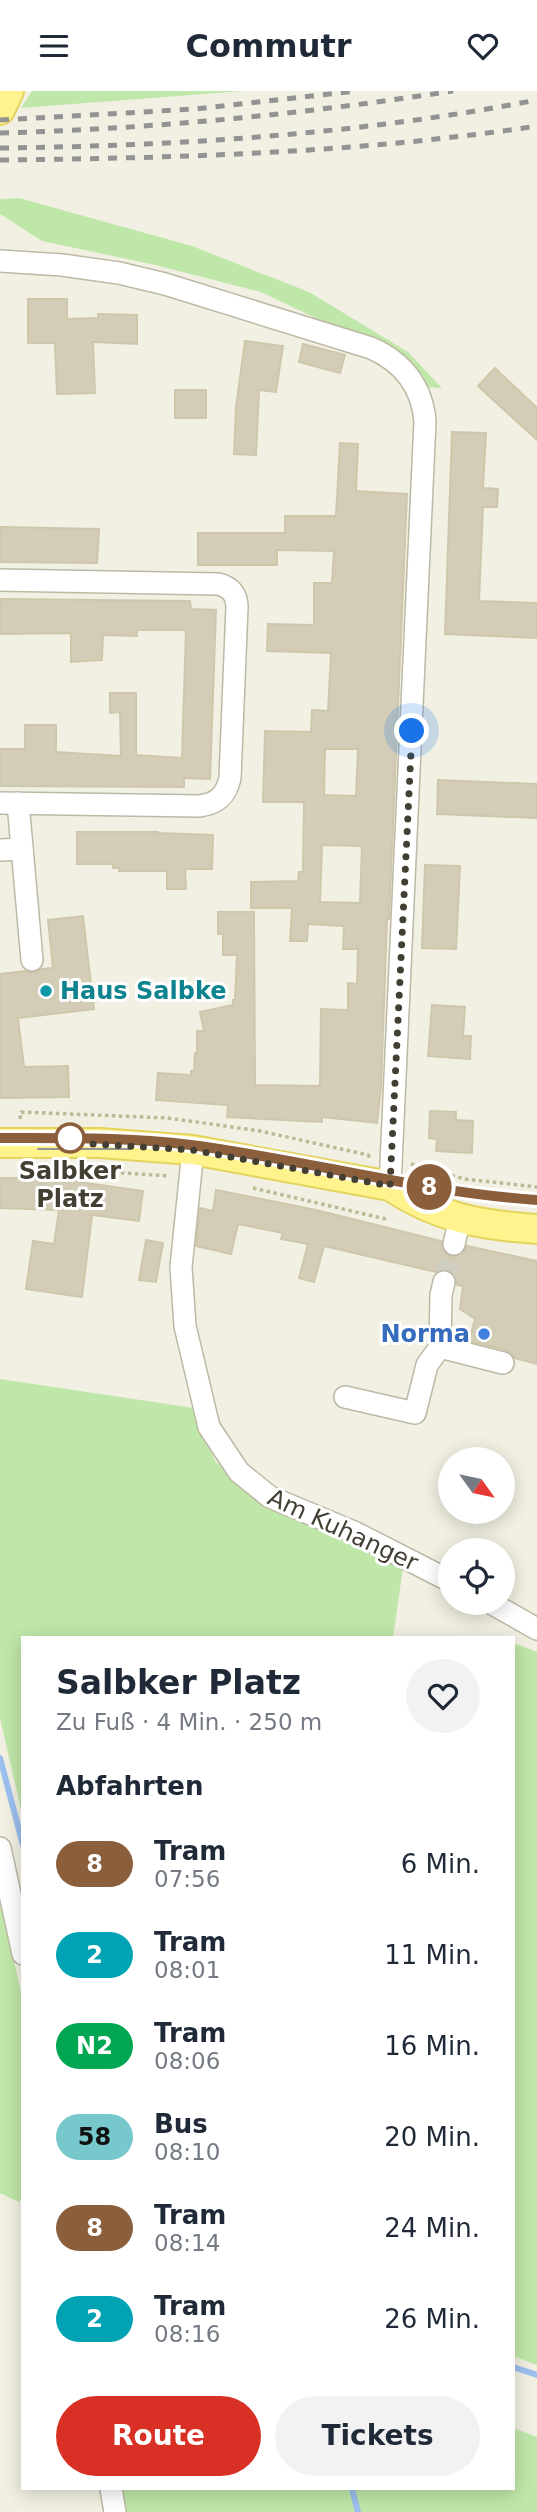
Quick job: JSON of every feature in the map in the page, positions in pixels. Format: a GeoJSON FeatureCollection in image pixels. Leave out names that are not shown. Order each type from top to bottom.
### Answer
{"type":"FeatureCollection","features":[{"type":"Feature","properties":{"kind":"main road"},"geometry":{"type":"LineString","coordinates":[[0,110],[9,91]]}},
{"type":"Feature","properties":{"kind":"main road"},"geometry":{"type":"LineString","coordinates":[[0,1143],[100,1143],[193,1150],[390,1186],[457,1231],[537,1229]]}},
{"type":"Feature","properties":{"kind":"street"},"geometry":{"type":"LineString","coordinates":[[0,261],[91,268],[130,275],[365,346],[384,354],[396,363],[418,390],[425,421],[390,1186]]}},
{"type":"Feature","properties":{"kind":"street"},"geometry":{"type":"LineString","coordinates":[[0,580],[218,584],[231,590],[237,601],[230,778],[220,799],[212,804],[199,806],[9,803],[22,849],[32,960]]}},
{"type":"Feature","properties":{"kind":"street"},"geometry":{"type":"LineString","coordinates":[[0,850],[22,849]]}},
{"type":"Feature","properties":{"kind":"street","name":"Am Kuhanger"},"geometry":{"type":"LineString","coordinates":[[193,1150],[181,1267],[185,1326],[209,1427],[239,1472],[270,1497],[355,1533],[438,1575]]}},
{"type":"Feature","properties":{"kind":"street"},"geometry":{"type":"LineString","coordinates":[[345,1397],[415,1413],[427,1365],[440,1347],[441,1295],[444,1282]]}},
{"type":"Feature","properties":{"kind":"street"},"geometry":{"type":"LineString","coordinates":[[440,1347],[503,1363]]}},
{"type":"Feature","properties":{"kind":"street"},"geometry":{"type":"LineString","coordinates":[[512,1615],[537,1629]]}},
{"type":"Feature","properties":{"kind":"street"},"geometry":{"type":"LineString","coordinates":[[0,1848],[21,1945]]}},
{"type":"Feature","properties":{"kind":"street"},"geometry":{"type":"LineString","coordinates":[[111,2490],[115,2512]]}},
{"type":"Feature","properties":{"kind":"path"},"geometry":{"type":"LineString","coordinates":[[368,1155],[465,1179],[537,1187]]}},
{"type":"Feature","properties":{"kind":"green space"},"geometry":{"type":"Polygon","coordinates":[[[32,91],[243,91],[21,108],[32,91]]]}},
{"type":"Feature","properties":{"kind":"green space"},"geometry":{"type":"Polygon","coordinates":[[[19,198],[192,246],[309,292],[408,352],[442,388],[426,387],[423,375],[386,344],[345,332],[261,292],[155,265],[42,241],[0,214],[0,199],[19,198]]]}},
{"type":"Feature","properties":{"kind":"green space"},"geometry":{"type":"Polygon","coordinates":[[[0,1379],[194,1408],[215,1461],[240,1483],[403,1568],[393,1636],[21,1636],[21,1809],[0,1718],[0,1379]]]}},
{"type":"Feature","properties":{"kind":"green space"},"geometry":{"type":"Polygon","coordinates":[[[515,1644],[537,1652],[537,2365],[515,2357],[515,1644]]]}},
{"type":"Feature","properties":{"kind":"green space"},"geometry":{"type":"Polygon","coordinates":[[[0,1897],[21,1993],[21,2200],[19,2202],[0,2193],[0,1897]]]}},
{"type":"Feature","properties":{"kind":"green space"},"geometry":{"type":"Polygon","coordinates":[[[515,2429],[537,2437],[537,2512],[125,2512],[122,2490],[515,2490],[515,2429]]]}},
{"type":"Feature","properties":{"kind":"building"},"geometry":{"type":"Polygon","coordinates":[[[28,299],[67,299],[67,319],[98,318],[98,314],[137,315],[137,344],[93,342],[95,393],[57,394],[55,343],[28,343],[28,299]]]}},
{"type":"Feature","properties":{"kind":"building"},"geometry":{"type":"Polygon","coordinates":[[[245,341],[283,346],[276,392],[259,390],[256,455],[234,454],[236,407],[245,341]]]}},
{"type":"Feature","properties":{"kind":"building"},"geometry":{"type":"Polygon","coordinates":[[[303,344],[345,355],[340,373],[299,362],[303,344]]]}},
{"type":"Feature","properties":{"kind":"building"},"geometry":{"type":"Polygon","coordinates":[[[495,368],[537,408],[537,440],[478,386],[495,368]]]}},
{"type":"Feature","properties":{"kind":"building"},"geometry":{"type":"Polygon","coordinates":[[[175,390],[206,390],[206,418],[175,418],[175,390]]]}},
{"type":"Feature","properties":{"kind":"building"},"geometry":{"type":"Polygon","coordinates":[[[452,432],[486,433],[483,488],[498,489],[497,507],[483,507],[479,601],[537,603],[537,638],[445,634],[452,432]]]}},
{"type":"Feature","properties":{"kind":"building"},"geometry":{"type":"Polygon","coordinates":[[[340,443],[358,444],[356,491],[407,494],[381,1087],[377,1123],[322,1117],[322,1122],[227,1117],[228,1105],[156,1100],[158,1073],[191,1075],[191,1071],[194,1071],[197,1031],[204,1031],[200,1012],[233,1005],[235,1000],[237,955],[223,955],[223,934],[218,934],[218,912],[254,912],[255,1085],[320,1086],[321,1009],[348,1010],[348,983],[357,984],[358,949],[343,949],[344,926],[308,924],[307,941],[290,941],[292,908],[251,908],[251,882],[298,881],[299,872],[303,872],[304,802],[263,802],[265,731],[311,732],[312,710],[328,711],[331,653],[267,651],[268,624],[314,625],[314,583],[332,583],[334,551],[277,550],[277,565],[198,565],[198,533],[285,533],[285,516],[336,516],[340,443]],[[325,749],[324,795],[356,796],[358,749],[325,749]],[[322,845],[320,902],[360,903],[362,846],[322,845]]]}},
{"type":"Feature","properties":{"kind":"building"},"geometry":{"type":"Polygon","coordinates":[[[0,527],[99,529],[97,563],[0,562],[0,527]]]}},
{"type":"Feature","properties":{"kind":"building"},"geometry":{"type":"Polygon","coordinates":[[[0,599],[190,601],[191,609],[216,610],[210,779],[184,778],[184,787],[0,786],[0,749],[25,749],[25,725],[56,725],[56,752],[121,756],[120,712],[110,713],[110,693],[136,693],[136,755],[182,758],[186,630],[137,630],[137,636],[103,635],[102,660],[71,662],[71,633],[0,634],[0,599]]]}},
{"type":"Feature","properties":{"kind":"building"},"geometry":{"type":"Polygon","coordinates":[[[438,780],[537,784],[537,818],[437,814],[438,780]]]}},
{"type":"Feature","properties":{"kind":"building"},"geometry":{"type":"Polygon","coordinates":[[[77,832],[213,835],[212,869],[185,869],[186,889],[167,889],[167,871],[119,871],[119,868],[113,868],[113,864],[77,864],[77,832]]]}},
{"type":"Feature","properties":{"kind":"building"},"geometry":{"type":"Polygon","coordinates":[[[425,865],[460,866],[456,949],[422,948],[425,865]]]}},
{"type":"Feature","properties":{"kind":"building","name":"Haus Salbke"},"geometry":{"type":"Polygon","coordinates":[[[83,916],[94,1009],[18,1018],[24,1067],[68,1066],[69,1097],[0,1098],[0,974],[25,971],[34,973],[53,968],[48,920],[83,916]]]}},
{"type":"Feature","properties":{"kind":"building"},"geometry":{"type":"Polygon","coordinates":[[[432,1005],[465,1007],[463,1036],[471,1036],[470,1059],[428,1056],[432,1005]]]}},
{"type":"Feature","properties":{"kind":"building"},"geometry":{"type":"Polygon","coordinates":[[[430,1111],[456,1112],[456,1120],[473,1121],[472,1153],[436,1151],[437,1139],[429,1138],[430,1111]]]}},
{"type":"Feature","properties":{"kind":"building"},"geometry":{"type":"Polygon","coordinates":[[[0,1178],[51,1178],[143,1191],[139,1221],[92,1215],[82,1297],[26,1289],[33,1241],[54,1244],[59,1210],[0,1208],[0,1178]]]}},
{"type":"Feature","properties":{"kind":"building"},"geometry":{"type":"Polygon","coordinates":[[[216,1190],[316,1210],[441,1241],[445,1253],[452,1257],[463,1253],[467,1246],[537,1261],[537,1364],[515,1358],[506,1350],[469,1341],[475,1319],[460,1309],[463,1286],[457,1285],[456,1278],[448,1269],[436,1272],[324,1246],[314,1282],[299,1278],[308,1244],[281,1239],[283,1233],[238,1224],[231,1254],[196,1246],[200,1208],[213,1211],[216,1190]]]}},
{"type":"Feature","properties":{"kind":"building"},"geometry":{"type":"Polygon","coordinates":[[[146,1240],[163,1243],[156,1282],[139,1280],[146,1240]]]}},
{"type":"Feature","properties":{"kind":"waterway"},"geometry":{"type":"LineString","coordinates":[[0,1758],[21,1837]]}},
{"type":"Feature","properties":{"kind":"waterway"},"geometry":{"type":"LineString","coordinates":[[515,2368],[537,2375]]}},
{"type":"Feature","properties":{"kind":"waterway"},"geometry":{"type":"LineString","coordinates":[[352,2490],[358,2512]]}},
{"type":"Feature","properties":{"kind":"tunnel"},"geometry":{"type":"LineString","coordinates":[[444,1282],[454,1244]]}},
{"type":"Feature","properties":{"kind":"tram line"},"geometry":{"type":"LineString","coordinates":[[0,1138],[96,1138],[191,1145],[450,1190],[537,1200]]}},
{"type":"Feature","properties":{"kind":"tram line","name":"8"},"geometry":{"type":"LineString","coordinates":[[0,1138],[100,1138],[193,1145],[386,1181],[537,1200]]}},
{"type":"Feature","properties":{"kind":"tram line"},"geometry":{"type":"LineString","coordinates":[[38,1149],[129,1149]]}},
{"type":"Feature","properties":{"kind":"railway"},"geometry":{"type":"LineString","coordinates":[[0,120],[195,109],[356,91]]}},
{"type":"Feature","properties":{"kind":"railway"},"geometry":{"type":"LineString","coordinates":[[0,133],[227,119],[453,91]]}},
{"type":"Feature","properties":{"kind":"railway"},"geometry":{"type":"LineString","coordinates":[[0,148],[270,136],[404,122],[537,100]]}},
{"type":"Feature","properties":{"kind":"railway"},"geometry":{"type":"LineString","coordinates":[[0,160],[135,158],[336,148],[537,126]]}},
{"type":"Feature","properties":{"kind":"place","name":"Haus Salbke"},"geometry":{"type":"Point","coordinates":[46,991]}},
{"type":"Feature","properties":{"kind":"place","name":"Salbker Platz"},"geometry":{"type":"Point","coordinates":[70,1138]}},
{"type":"Feature","properties":{"kind":"place","name":"Norma"},"geometry":{"type":"Point","coordinates":[484,1334]}},
{"type":"Feature","properties":{"kind":"route"},"geometry":{"type":"LineString","coordinates":[[70,1138],[75,1143],[193,1150],[390,1186],[412,731]]}}]}
